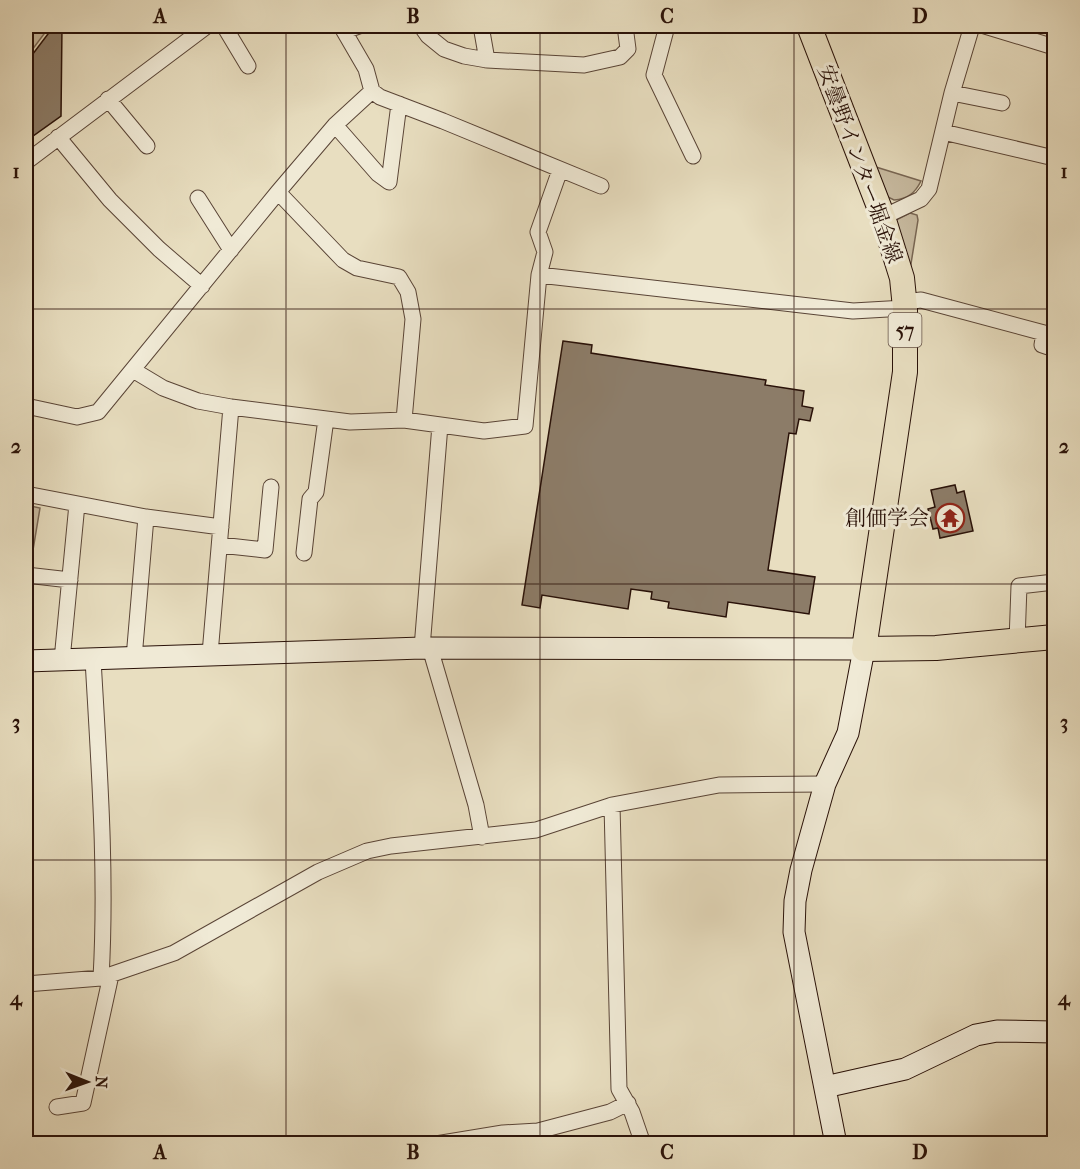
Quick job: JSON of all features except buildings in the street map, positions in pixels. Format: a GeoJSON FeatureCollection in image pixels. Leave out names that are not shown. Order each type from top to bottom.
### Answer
{"type":"FeatureCollection","features":[{"type":"Feature","properties":{"kind":"main road","name":"安曇野インター堀金線"},"geometry":{"type":"LineString","coordinates":[[809,26],[883,217],[902,278],[905,305],[905,372],[864,649]]}},
{"type":"Feature","properties":{"kind":"main road"},"geometry":{"type":"LineString","coordinates":[[864,649],[936,648],[1054,637]]}},
{"type":"Feature","properties":{"kind":"street"},"geometry":{"type":"LineString","coordinates":[[26,162],[207,26]]}},
{"type":"Feature","properties":{"kind":"street"},"geometry":{"type":"LineString","coordinates":[[224,26],[248,66]]}},
{"type":"Feature","properties":{"kind":"street"},"geometry":{"type":"LineString","coordinates":[[421,26],[428,36],[444,49],[464,56],[487,60],[584,65],[620,57],[628,49],[625,26]]}},
{"type":"Feature","properties":{"kind":"street"},"geometry":{"type":"LineString","coordinates":[[481,26],[487,60]]}},
{"type":"Feature","properties":{"kind":"street"},"geometry":{"type":"LineString","coordinates":[[667,26],[654,75],[693,156]]}},
{"type":"Feature","properties":{"kind":"street"},"geometry":{"type":"LineString","coordinates":[[883,217],[921,199],[929,189],[952,93],[972,26]]}},
{"type":"Feature","properties":{"kind":"street"},"geometry":{"type":"LineString","coordinates":[[985,26],[1054,47]]}},
{"type":"Feature","properties":{"kind":"street"},"geometry":{"type":"LineString","coordinates":[[348,27],[366,69],[372,91],[380,97],[601,186]]}},
{"type":"Feature","properties":{"kind":"street"},"geometry":{"type":"LineString","coordinates":[[26,406],[77,417],[98,412],[335,125],[372,91]]}},
{"type":"Feature","properties":{"kind":"street"},"geometry":{"type":"LineString","coordinates":[[952,93],[1002,103]]}},
{"type":"Feature","properties":{"kind":"street"},"geometry":{"type":"LineString","coordinates":[[108,99],[147,146]]}},
{"type":"Feature","properties":{"kind":"street"},"geometry":{"type":"LineString","coordinates":[[335,125],[378,174],[389,182],[399,104]]}},
{"type":"Feature","properties":{"kind":"street"},"geometry":{"type":"LineString","coordinates":[[943,132],[1054,158]]}},
{"type":"Feature","properties":{"kind":"street"},"geometry":{"type":"LineString","coordinates":[[58,137],[110,200],[159,249],[202,286]]}},
{"type":"Feature","properties":{"kind":"street"},"geometry":{"type":"LineString","coordinates":[[133,370],[163,388],[198,401],[231,407],[350,422],[404,420],[484,431],[525,426],[538,275],[544,252],[538,232],[560,170]]}},
{"type":"Feature","properties":{"kind":"street"},"geometry":{"type":"LineString","coordinates":[[278,192],[343,260],[357,268],[399,277],[408,292],[413,319],[404,420]]}},
{"type":"Feature","properties":{"kind":"street"},"geometry":{"type":"LineString","coordinates":[[198,198],[231,250]]}},
{"type":"Feature","properties":{"kind":"street"},"geometry":{"type":"LineString","coordinates":[[538,275],[853,311],[905,305],[921,300],[1044,333],[1042,345],[1054,349]]}},
{"type":"Feature","properties":{"kind":"street"},"geometry":{"type":"LineString","coordinates":[[210,654],[231,407]]}},
{"type":"Feature","properties":{"kind":"street"},"geometry":{"type":"LineString","coordinates":[[304,553],[310,498],[316,492],[326,419]]}},
{"type":"Feature","properties":{"kind":"street"},"geometry":{"type":"LineString","coordinates":[[440,425],[426,648],[476,805],[482,837]]}},
{"type":"Feature","properties":{"kind":"street"},"geometry":{"type":"LineString","coordinates":[[220,545],[265,550],[271,487]]}},
{"type":"Feature","properties":{"kind":"street"},"geometry":{"type":"LineString","coordinates":[[26,494],[146,517],[221,527]]}},
{"type":"Feature","properties":{"kind":"street"},"geometry":{"type":"LineString","coordinates":[[62,660],[77,504]]}},
{"type":"Feature","properties":{"kind":"street"},"geometry":{"type":"LineString","coordinates":[[134,658],[146,517]]}},
{"type":"Feature","properties":{"kind":"street"},"geometry":{"type":"LineString","coordinates":[[26,575],[70,580]]}},
{"type":"Feature","properties":{"kind":"street"},"geometry":{"type":"LineString","coordinates":[[1017,641],[1019,586],[1054,582]]}},
{"type":"Feature","properties":{"kind":"street"},"geometry":{"type":"LineString","coordinates":[[26,661],[426,648],[864,649],[848,733],[825,784],[801,870],[795,901],[794,932],[836,1143]]}},
{"type":"Feature","properties":{"kind":"street"},"geometry":{"type":"LineString","coordinates":[[57,1107],[83,1103],[106,977],[104,864],[93,659]]}},
{"type":"Feature","properties":{"kind":"street"},"geometry":{"type":"LineString","coordinates":[[26,984],[106,977],[174,953],[318,872],[367,851],[391,846],[536,830],[612,805],[718,785],[825,784]]}},
{"type":"Feature","properties":{"kind":"street"},"geometry":{"type":"LineString","coordinates":[[612,805],[619,1089],[628,1103],[643,1143]]}},
{"type":"Feature","properties":{"kind":"street"},"geometry":{"type":"LineString","coordinates":[[825,1088],[905,1069],[976,1035],[997,1031],[1054,1032]]}},
{"type":"Feature","properties":{"kind":"street"},"geometry":{"type":"LineString","coordinates":[[436,1143],[503,1133],[538,1131],[610,1112],[628,1103]]}},
{"type":"Feature","properties":{"kind":"shaded area"},"geometry":{"type":"Polygon","coordinates":[[[26,26],[50,26],[26,58],[26,26]]]}},
{"type":"Feature","properties":{"kind":"shaded area"},"geometry":{"type":"Polygon","coordinates":[[[876,167],[921,181],[910,195],[894,200],[888,197],[876,167]]]}},
{"type":"Feature","properties":{"kind":"shaded area"},"geometry":{"type":"Polygon","coordinates":[[[910,213],[917,215],[918,220],[910,270],[894,221],[910,213]]]}},
{"type":"Feature","properties":{"kind":"shaded area"},"geometry":{"type":"Polygon","coordinates":[[[26,505],[40,508],[33,550],[26,549],[26,505]]]}},
{"type":"Feature","properties":{"kind":"place","name":"創価学会"},"geometry":{"type":"Point","coordinates":[950,518]}}]}
